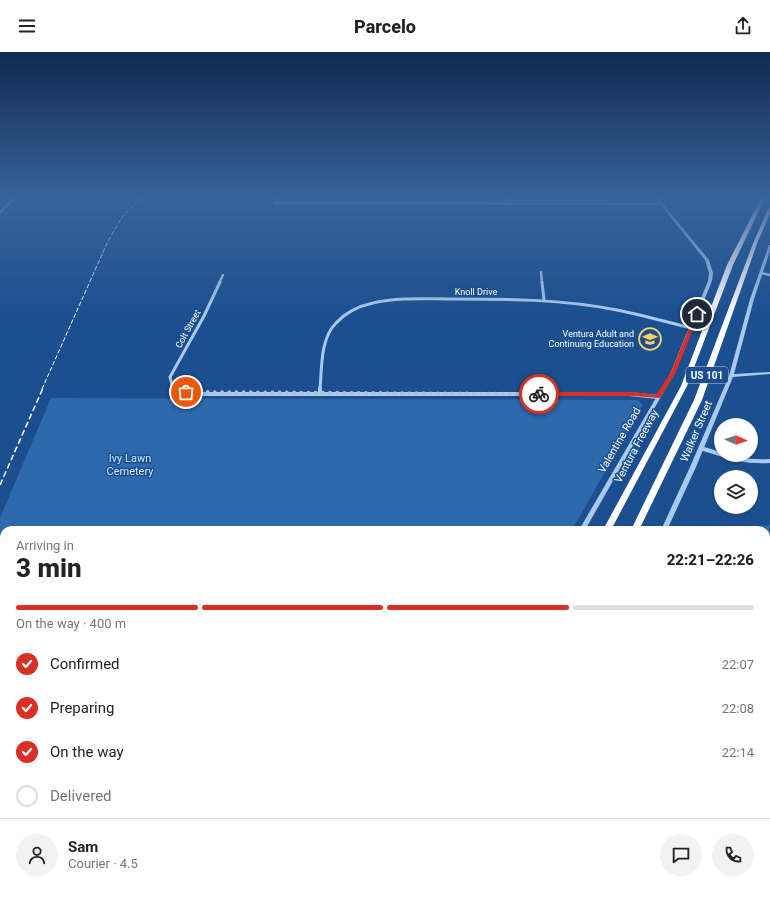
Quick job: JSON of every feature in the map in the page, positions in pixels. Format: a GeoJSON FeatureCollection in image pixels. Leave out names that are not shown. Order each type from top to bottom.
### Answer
{"type":"FeatureCollection","features":[{"type":"Feature","properties":{"kind":"highway","name":"Ventura Freeway"},"geometry":{"type":"LineString","coordinates":[[609,526],[684,386],[730,265],[744,237]]}},
{"type":"Feature","properties":{"kind":"highway","name":"US 101"},"geometry":{"type":"LineString","coordinates":[[637,526],[698,400],[758,237]]}},
{"type":"Feature","properties":{"kind":"street","name":"Valentine Road"},"geometry":{"type":"LineString","coordinates":[[584,526],[673,372],[709,285],[711,273],[708,264],[705,257],[689,237]]}},
{"type":"Feature","properties":{"kind":"street","name":"Walker Street"},"geometry":{"type":"LineString","coordinates":[[666,526],[731,376],[740,339],[770,246]]}},
{"type":"Feature","properties":{"kind":"street"},"geometry":{"type":"LineString","coordinates":[[541,272],[544,300]]}},
{"type":"Feature","properties":{"kind":"street"},"geometry":{"type":"LineString","coordinates":[[761,273],[770,275]]}},
{"type":"Feature","properties":{"kind":"street","name":"Colt Street"},"geometry":{"type":"LineString","coordinates":[[222,275],[204,316],[171,375],[171,384],[175,388],[191,393],[320,393]]}},
{"type":"Feature","properties":{"kind":"street","name":"Knoll Drive"},"geometry":{"type":"LineString","coordinates":[[320,393],[329,334],[332,328],[342,318],[360,308],[377,302],[404,299],[544,300],[578,303],[617,310],[691,328]]}},
{"type":"Feature","properties":{"kind":"street"},"geometry":{"type":"LineString","coordinates":[[731,376],[770,373]]}},
{"type":"Feature","properties":{"kind":"street"},"geometry":{"type":"LineString","coordinates":[[320,393],[634,394],[658,397]]}},
{"type":"Feature","properties":{"kind":"street"},"geometry":{"type":"LineString","coordinates":[[701,448],[736,460],[755,462],[770,461]]}},
{"type":"Feature","properties":{"kind":"green space","name":"Ivy Lawn Cemetery"},"geometry":{"type":"Polygon","coordinates":[[[51,398],[638,400],[643,405],[574,526],[0,526],[0,518],[51,398]]]}},
{"type":"Feature","properties":{"kind":"railway"},"geometry":{"type":"LineString","coordinates":[[42,389],[110,237]]}},
{"type":"Feature","properties":{"kind":"railway"},"geometry":{"type":"LineString","coordinates":[[0,485],[43,388]]}},
{"type":"Feature","properties":{"kind":"way so far"},"geometry":{"type":"LineString","coordinates":[[186,392],[539,394]]}},
{"type":"Feature","properties":{"kind":"place","name":"Ventura Adult and Continuing Education"},"geometry":{"type":"Point","coordinates":[650,339]}},
{"type":"Feature","properties":{"kind":"route"},"geometry":{"type":"LineString","coordinates":[[539,394],[634,394],[658,397],[678,362],[697,314]]}}]}
